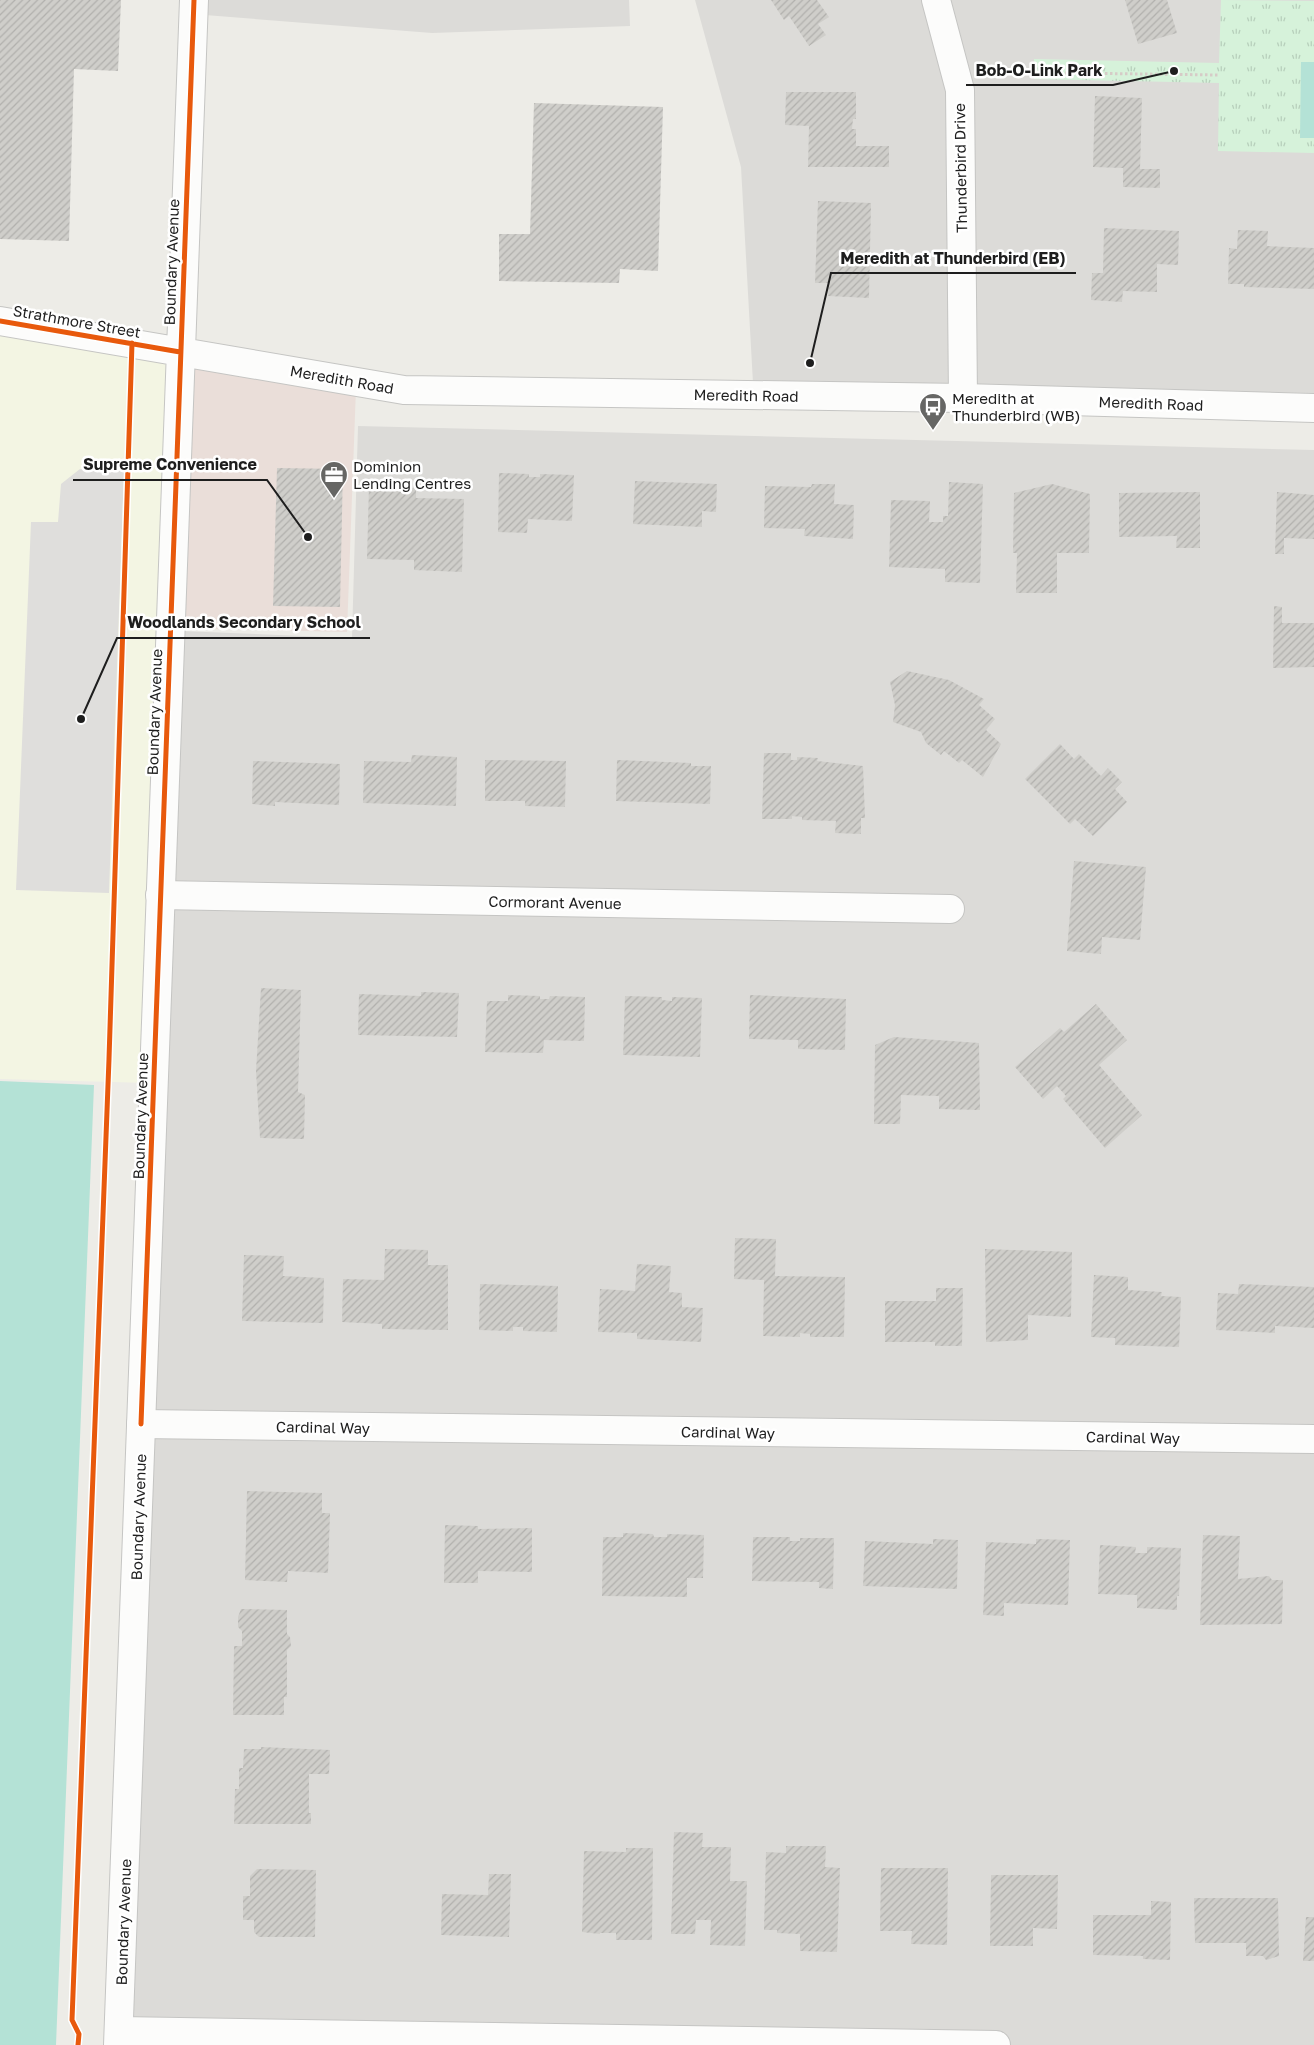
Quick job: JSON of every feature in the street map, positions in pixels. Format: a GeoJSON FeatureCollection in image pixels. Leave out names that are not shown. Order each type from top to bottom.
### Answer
{"type":"FeatureCollection","features":[{"type":"Feature","properties":{"kind":"street","name":"Boundary Avenue"},"geometry":{"type":"LineString","coordinates":[[119,2038],[194,0]]}},
{"type":"Feature","properties":{"kind":"street","name":"Thunderbird Drive"},"geometry":{"type":"LineString","coordinates":[[936,0],[960,90],[963,398]]}},
{"type":"Feature","properties":{"kind":"street","name":"Strathmore Street"},"geometry":{"type":"LineString","coordinates":[[0,321],[180,352]]}},
{"type":"Feature","properties":{"kind":"street","name":"Meredith Road"},"geometry":{"type":"LineString","coordinates":[[180,352],[404,390],[963,398],[1314,408]]}},
{"type":"Feature","properties":{"kind":"street","name":"Cormorant Avenue"},"geometry":{"type":"LineString","coordinates":[[160,895],[950,909]]}},
{"type":"Feature","properties":{"kind":"street","name":"Cardinal Way"},"geometry":{"type":"LineString","coordinates":[[141,1424],[1314,1439]]}},
{"type":"Feature","properties":{"kind":"street"},"geometry":{"type":"LineString","coordinates":[[119,2038],[996,2045]]}},
{"type":"Feature","properties":{"kind":"path"},"geometry":{"type":"LineString","coordinates":[[955,71],[1219,75]]}},
{"type":"Feature","properties":{"kind":"shaded area"},"geometry":{"type":"Polygon","coordinates":[[[206,0],[629,0],[630,26],[432,33],[205,15],[206,0]]]}},
{"type":"Feature","properties":{"kind":"shaded area"},"geometry":{"type":"Polygon","coordinates":[[[695,0],[1314,0],[1314,393],[753,383],[741,167],[695,0]]]}},
{"type":"Feature","properties":{"kind":"shaded area"},"geometry":{"type":"Polygon","coordinates":[[[1301,62],[1314,62],[1314,138],[1300,138],[1301,62]]]}},
{"type":"Feature","properties":{"kind":"shaded area"},"geometry":{"type":"Polygon","coordinates":[[[0,327],[175,359],[149,1083],[0,1079],[0,327]]]}},
{"type":"Feature","properties":{"kind":"shaded area"},"geometry":{"type":"Polygon","coordinates":[[[187,359],[356,388],[347,632],[177,628],[187,359]]]}},
{"type":"Feature","properties":{"kind":"shaded area"},"geometry":{"type":"Polygon","coordinates":[[[358,426],[1314,450],[1314,2045],[126,2045],[181,631],[352,638],[358,426]]]}},
{"type":"Feature","properties":{"kind":"shaded area"},"geometry":{"type":"Polygon","coordinates":[[[80,469],[124,470],[109,893],[16,890],[31,522],[58,522],[61,484],[80,469]]]}},
{"type":"Feature","properties":{"kind":"shaded area"},"geometry":{"type":"Polygon","coordinates":[[[0,1081],[94,1085],[56,2045],[0,2045],[0,1081]]]}},
{"type":"Feature","properties":{"kind":"green space"},"geometry":{"type":"Polygon","coordinates":[[[1221,0],[1314,1],[1314,153],[1218,151],[1219,83],[1034,79],[1034,59],[1219,63],[1221,0]]]}},
{"type":"Feature","properties":{"kind":"building"},"geometry":{"type":"Polygon","coordinates":[[[0,0],[121,0],[118,71],[74,69],[69,241],[0,239],[0,0]]]}},
{"type":"Feature","properties":{"kind":"building"},"geometry":{"type":"Polygon","coordinates":[[[771,0],[817,0],[829,17],[818,24],[826,35],[809,46],[789,16],[784,20],[771,0]]]}},
{"type":"Feature","properties":{"kind":"building"},"geometry":{"type":"Polygon","coordinates":[[[1125,0],[1167,0],[1177,33],[1138,44],[1125,0]]]}},
{"type":"Feature","properties":{"kind":"building"},"geometry":{"type":"Polygon","coordinates":[[[786,92],[856,92],[856,119],[853,119],[852,129],[856,129],[856,146],[889,146],[889,167],[808,167],[809,126],[785,125],[786,92]]]}},
{"type":"Feature","properties":{"kind":"building"},"geometry":{"type":"Polygon","coordinates":[[[1095,96],[1142,98],[1140,169],[1160,169],[1160,188],[1123,187],[1123,168],[1093,167],[1095,96]]]}},
{"type":"Feature","properties":{"kind":"building"},"geometry":{"type":"Polygon","coordinates":[[[534,103],[663,107],[658,271],[620,269],[619,283],[499,281],[499,234],[530,234],[534,103]]]}},
{"type":"Feature","properties":{"kind":"building"},"geometry":{"type":"Polygon","coordinates":[[[818,201],[871,203],[869,298],[828,296],[829,283],[815,283],[818,201]]]}},
{"type":"Feature","properties":{"kind":"building"},"geometry":{"type":"Polygon","coordinates":[[[1104,228],[1179,231],[1178,265],[1157,264],[1157,292],[1123,291],[1122,302],[1091,300],[1092,273],[1103,273],[1104,228]]]}},
{"type":"Feature","properties":{"kind":"building"},"geometry":{"type":"Polygon","coordinates":[[[1238,230],[1268,231],[1267,246],[1314,248],[1314,289],[1244,287],[1244,284],[1228,284],[1229,248],[1237,249],[1238,230]]]}},
{"type":"Feature","properties":{"kind":"building"},"geometry":{"type":"Polygon","coordinates":[[[277,468],[343,469],[340,607],[273,606],[277,468]]]}},
{"type":"Feature","properties":{"kind":"building"},"geometry":{"type":"Polygon","coordinates":[[[499,473],[529,474],[529,477],[540,477],[540,474],[574,475],[572,521],[528,519],[527,533],[498,532],[499,473]]]}},
{"type":"Feature","properties":{"kind":"building"},"geometry":{"type":"Polygon","coordinates":[[[635,481],[717,484],[716,512],[702,511],[702,527],[633,524],[635,481]]]}},
{"type":"Feature","properties":{"kind":"building"},"geometry":{"type":"Polygon","coordinates":[[[949,482],[983,484],[980,583],[945,582],[945,569],[889,567],[891,500],[930,501],[929,522],[943,522],[943,516],[948,516],[949,482]]]}},
{"type":"Feature","properties":{"kind":"building"},"geometry":{"type":"Polygon","coordinates":[[[812,484],[835,484],[834,504],[854,505],[853,539],[804,536],[805,529],[764,528],[765,486],[811,487],[812,484]]]}},
{"type":"Feature","properties":{"kind":"building"},"geometry":{"type":"Polygon","coordinates":[[[1052,484],[1090,494],[1089,553],[1057,553],[1057,593],[1016,593],[1017,553],[1013,553],[1014,493],[1052,484]]]}},
{"type":"Feature","properties":{"kind":"building"},"geometry":{"type":"Polygon","coordinates":[[[369,486],[416,488],[416,498],[464,499],[462,572],[414,570],[414,560],[367,559],[369,486]]]}},
{"type":"Feature","properties":{"kind":"building"},"geometry":{"type":"Polygon","coordinates":[[[1200,492],[1200,548],[1176,548],[1177,536],[1119,537],[1119,493],[1200,492]]]}},
{"type":"Feature","properties":{"kind":"building"},"geometry":{"type":"Polygon","coordinates":[[[1277,492],[1314,495],[1314,539],[1284,538],[1284,554],[1275,554],[1277,492]]]}},
{"type":"Feature","properties":{"kind":"building"},"geometry":{"type":"Polygon","coordinates":[[[1274,606],[1282,607],[1282,623],[1314,623],[1314,667],[1273,668],[1274,606]]]}},
{"type":"Feature","properties":{"kind":"building"},"geometry":{"type":"Polygon","coordinates":[[[907,671],[949,680],[984,699],[979,705],[995,719],[986,730],[1001,744],[983,777],[962,760],[959,763],[944,751],[941,755],[926,743],[921,732],[893,722],[895,705],[890,682],[907,671]]]}},
{"type":"Feature","properties":{"kind":"building"},"geometry":{"type":"Polygon","coordinates":[[[1060,744],[1074,759],[1079,754],[1101,776],[1108,768],[1122,782],[1115,789],[1127,802],[1093,836],[1075,819],[1070,824],[1025,779],[1060,744]]]}},
{"type":"Feature","properties":{"kind":"building"},"geometry":{"type":"Polygon","coordinates":[[[764,753],[791,753],[791,760],[797,760],[797,757],[818,758],[817,761],[863,766],[865,818],[861,818],[861,834],[835,833],[836,821],[802,820],[802,817],[792,816],[792,819],[762,819],[764,753]]]}},
{"type":"Feature","properties":{"kind":"building"},"geometry":{"type":"Polygon","coordinates":[[[412,755],[457,757],[456,806],[363,803],[364,761],[411,762],[412,755]]]}},
{"type":"Feature","properties":{"kind":"building"},"geometry":{"type":"Polygon","coordinates":[[[485,760],[566,761],[565,807],[525,806],[525,801],[485,801],[485,760]]]}},
{"type":"Feature","properties":{"kind":"building"},"geometry":{"type":"Polygon","coordinates":[[[617,760],[691,763],[691,766],[711,766],[710,804],[616,801],[617,760]]]}},
{"type":"Feature","properties":{"kind":"building"},"geometry":{"type":"Polygon","coordinates":[[[253,761],[340,764],[339,805],[275,802],[275,806],[252,804],[253,761]]]}},
{"type":"Feature","properties":{"kind":"building"},"geometry":{"type":"Polygon","coordinates":[[[1074,861],[1146,867],[1140,940],[1102,937],[1101,954],[1067,951],[1074,861]]]}},
{"type":"Feature","properties":{"kind":"building"},"geometry":{"type":"Polygon","coordinates":[[[261,988],[301,990],[298,1092],[305,1095],[304,1139],[260,1138],[256,1071],[261,988]]]}},
{"type":"Feature","properties":{"kind":"building"},"geometry":{"type":"Polygon","coordinates":[[[421,992],[459,993],[457,1037],[358,1035],[359,994],[421,996],[421,992]]]}},
{"type":"Feature","properties":{"kind":"building"},"geometry":{"type":"Polygon","coordinates":[[[508,995],[540,996],[540,999],[549,999],[550,996],[585,997],[584,1041],[544,1040],[543,1053],[485,1052],[487,1001],[508,1001],[508,995]]]}},
{"type":"Feature","properties":{"kind":"building"},"geometry":{"type":"Polygon","coordinates":[[[750,995],[846,999],[845,1050],[798,1049],[798,1040],[749,1039],[750,995]]]}},
{"type":"Feature","properties":{"kind":"building"},"geometry":{"type":"Polygon","coordinates":[[[625,996],[662,997],[662,1000],[672,1001],[672,997],[702,998],[700,1057],[623,1055],[625,996]]]}},
{"type":"Feature","properties":{"kind":"building"},"geometry":{"type":"Polygon","coordinates":[[[1096,1004],[1127,1040],[1099,1065],[1142,1115],[1105,1148],[1063,1099],[1066,1096],[1057,1086],[1043,1099],[1015,1067],[1060,1028],[1064,1032],[1096,1004]]]}},
{"type":"Feature","properties":{"kind":"building"},"geometry":{"type":"Polygon","coordinates":[[[894,1037],[979,1043],[980,1110],[939,1109],[939,1096],[901,1095],[900,1124],[874,1124],[875,1045],[894,1037]]]}},
{"type":"Feature","properties":{"kind":"building"},"geometry":{"type":"Polygon","coordinates":[[[735,1238],[776,1239],[775,1276],[845,1277],[844,1337],[810,1337],[810,1334],[800,1333],[800,1337],[763,1336],[764,1280],[734,1279],[735,1238]]]}},
{"type":"Feature","properties":{"kind":"building"},"geometry":{"type":"Polygon","coordinates":[[[385,1249],[428,1250],[428,1265],[448,1265],[448,1330],[382,1329],[382,1324],[342,1322],[343,1279],[384,1280],[385,1249]]]}},
{"type":"Feature","properties":{"kind":"building"},"geometry":{"type":"Polygon","coordinates":[[[985,1249],[1072,1252],[1071,1317],[1028,1315],[1028,1340],[986,1342],[985,1249]]]}},
{"type":"Feature","properties":{"kind":"building"},"geometry":{"type":"Polygon","coordinates":[[[244,1255],[284,1256],[283,1276],[324,1278],[323,1323],[242,1321],[244,1255]]]}},
{"type":"Feature","properties":{"kind":"building"},"geometry":{"type":"Polygon","coordinates":[[[637,1264],[671,1266],[669,1292],[682,1293],[682,1307],[703,1308],[701,1342],[637,1339],[637,1333],[598,1332],[600,1289],[635,1291],[637,1264]]]}},
{"type":"Feature","properties":{"kind":"building"},"geometry":{"type":"Polygon","coordinates":[[[1094,1275],[1128,1277],[1128,1290],[1162,1292],[1161,1296],[1181,1297],[1179,1347],[1115,1345],[1115,1338],[1091,1337],[1094,1275]]]}},
{"type":"Feature","properties":{"kind":"building"},"geometry":{"type":"Polygon","coordinates":[[[480,1284],[558,1286],[557,1332],[523,1331],[523,1327],[513,1327],[513,1331],[479,1330],[480,1284]]]}},
{"type":"Feature","properties":{"kind":"building"},"geometry":{"type":"Polygon","coordinates":[[[1239,1284],[1314,1287],[1314,1328],[1275,1326],[1275,1333],[1216,1330],[1218,1293],[1238,1294],[1239,1284]]]}},
{"type":"Feature","properties":{"kind":"building"},"geometry":{"type":"Polygon","coordinates":[[[936,1288],[963,1288],[962,1346],[935,1346],[935,1342],[885,1342],[885,1301],[936,1301],[936,1288]]]}},
{"type":"Feature","properties":{"kind":"building"},"geometry":{"type":"Polygon","coordinates":[[[247,1491],[322,1493],[322,1513],[330,1513],[328,1573],[288,1571],[287,1582],[245,1580],[247,1491]]]}},
{"type":"Feature","properties":{"kind":"building"},"geometry":{"type":"Polygon","coordinates":[[[445,1525],[478,1526],[478,1529],[532,1528],[532,1572],[478,1571],[478,1583],[444,1583],[445,1525]]]}},
{"type":"Feature","properties":{"kind":"building"},"geometry":{"type":"Polygon","coordinates":[[[623,1533],[653,1534],[654,1537],[667,1537],[667,1534],[704,1535],[703,1578],[687,1578],[687,1597],[602,1596],[603,1537],[623,1537],[623,1533]]]}},
{"type":"Feature","properties":{"kind":"building"},"geometry":{"type":"Polygon","coordinates":[[[1203,1535],[1240,1536],[1238,1579],[1269,1576],[1272,1580],[1283,1580],[1282,1624],[1200,1625],[1203,1535]]]}},
{"type":"Feature","properties":{"kind":"building"},"geometry":{"type":"Polygon","coordinates":[[[753,1537],[790,1537],[790,1541],[800,1541],[800,1538],[834,1538],[833,1589],[819,1588],[819,1582],[752,1581],[753,1537]]]}},
{"type":"Feature","properties":{"kind":"building"},"geometry":{"type":"Polygon","coordinates":[[[933,1539],[958,1540],[957,1589],[863,1586],[865,1541],[933,1544],[933,1539]]]}},
{"type":"Feature","properties":{"kind":"building"},"geometry":{"type":"Polygon","coordinates":[[[1036,1539],[1070,1540],[1068,1605],[1004,1603],[1004,1616],[983,1615],[986,1542],[1036,1544],[1036,1539]]]}},
{"type":"Feature","properties":{"kind":"building"},"geometry":{"type":"Polygon","coordinates":[[[1100,1545],[1136,1547],[1135,1553],[1147,1553],[1147,1547],[1181,1548],[1177,1610],[1137,1608],[1137,1595],[1098,1594],[1100,1545]]]}},
{"type":"Feature","properties":{"kind":"building"},"geometry":{"type":"Polygon","coordinates":[[[241,1609],[287,1610],[287,1634],[290,1637],[291,1646],[287,1650],[287,1697],[284,1697],[284,1715],[233,1715],[234,1646],[242,1646],[242,1631],[238,1627],[238,1617],[241,1609]]]}},
{"type":"Feature","properties":{"kind":"building"},"geometry":{"type":"Polygon","coordinates":[[[261,1747],[330,1750],[329,1774],[309,1774],[309,1813],[311,1813],[311,1824],[234,1824],[235,1789],[239,1789],[239,1768],[243,1768],[244,1749],[261,1749],[261,1747]]]}},
{"type":"Feature","properties":{"kind":"building"},"geometry":{"type":"Polygon","coordinates":[[[674,1832],[703,1833],[702,1847],[731,1847],[730,1881],[747,1881],[745,1946],[710,1945],[711,1920],[696,1920],[695,1934],[671,1934],[674,1832]]]}},
{"type":"Feature","properties":{"kind":"building"},"geometry":{"type":"Polygon","coordinates":[[[786,1846],[826,1846],[825,1867],[840,1868],[837,1952],[800,1951],[800,1934],[777,1933],[777,1930],[764,1930],[766,1852],[786,1853],[786,1846]]]}},
{"type":"Feature","properties":{"kind":"building"},"geometry":{"type":"Polygon","coordinates":[[[626,1848],[653,1848],[652,1940],[616,1940],[616,1933],[582,1932],[584,1851],[626,1852],[626,1848]]]}},
{"type":"Feature","properties":{"kind":"building"},"geometry":{"type":"Polygon","coordinates":[[[881,1868],[948,1868],[947,1945],[911,1944],[912,1931],[880,1931],[881,1868]]]}},
{"type":"Feature","properties":{"kind":"building"},"geometry":{"type":"Polygon","coordinates":[[[257,1869],[316,1870],[315,1937],[259,1937],[254,1932],[254,1920],[243,1920],[243,1896],[250,1896],[250,1876],[257,1869]]]}},
{"type":"Feature","properties":{"kind":"building"},"geometry":{"type":"Polygon","coordinates":[[[489,1874],[511,1874],[509,1937],[441,1935],[442,1894],[488,1895],[489,1874]]]}},
{"type":"Feature","properties":{"kind":"building"},"geometry":{"type":"Polygon","coordinates":[[[991,1875],[1058,1875],[1057,1929],[1033,1928],[1033,1946],[990,1946],[991,1875]]]}},
{"type":"Feature","properties":{"kind":"building"},"geometry":{"type":"Polygon","coordinates":[[[1194,1898],[1278,1898],[1279,1956],[1266,1960],[1263,1956],[1246,1956],[1246,1943],[1195,1943],[1194,1898]]]}},
{"type":"Feature","properties":{"kind":"building"},"geometry":{"type":"Polygon","coordinates":[[[1151,1901],[1171,1902],[1170,1960],[1143,1959],[1143,1956],[1093,1955],[1093,1915],[1151,1915],[1151,1901]]]}},
{"type":"Feature","properties":{"kind":"building"},"geometry":{"type":"Polygon","coordinates":[[[1306,1917],[1314,1917],[1314,1961],[1303,1961],[1306,1917]]]}},
{"type":"Feature","properties":{"kind":"cycle path"},"geometry":{"type":"LineString","coordinates":[[141,1424],[194,0]]}},
{"type":"Feature","properties":{"kind":"cycle path"},"geometry":{"type":"LineString","coordinates":[[0,321],[180,352]]}},
{"type":"Feature","properties":{"kind":"cycle path"},"geometry":{"type":"LineString","coordinates":[[78,2045],[79,2034],[72,2020],[109,1059],[132,343]]}},
{"type":"Feature","properties":{"kind":"place","name":"Bob-O-Link Park"},"geometry":{"type":"Point","coordinates":[1174,71]}},
{"type":"Feature","properties":{"kind":"place","name":"Meredith at Thunderbird (EB)"},"geometry":{"type":"Point","coordinates":[810,363]}},
{"type":"Feature","properties":{"kind":"place","name":"Meredith at Thunderbird (WB)"},"geometry":{"type":"Point","coordinates":[933,431]}},
{"type":"Feature","properties":{"kind":"place","name":"Dominion Lending Centres"},"geometry":{"type":"Point","coordinates":[334,499]}},
{"type":"Feature","properties":{"kind":"place","name":"Supreme Convenience"},"geometry":{"type":"Point","coordinates":[308,537]}},
{"type":"Feature","properties":{"kind":"place","name":"Woodlands Secondary School"},"geometry":{"type":"Point","coordinates":[81,719]}}]}
